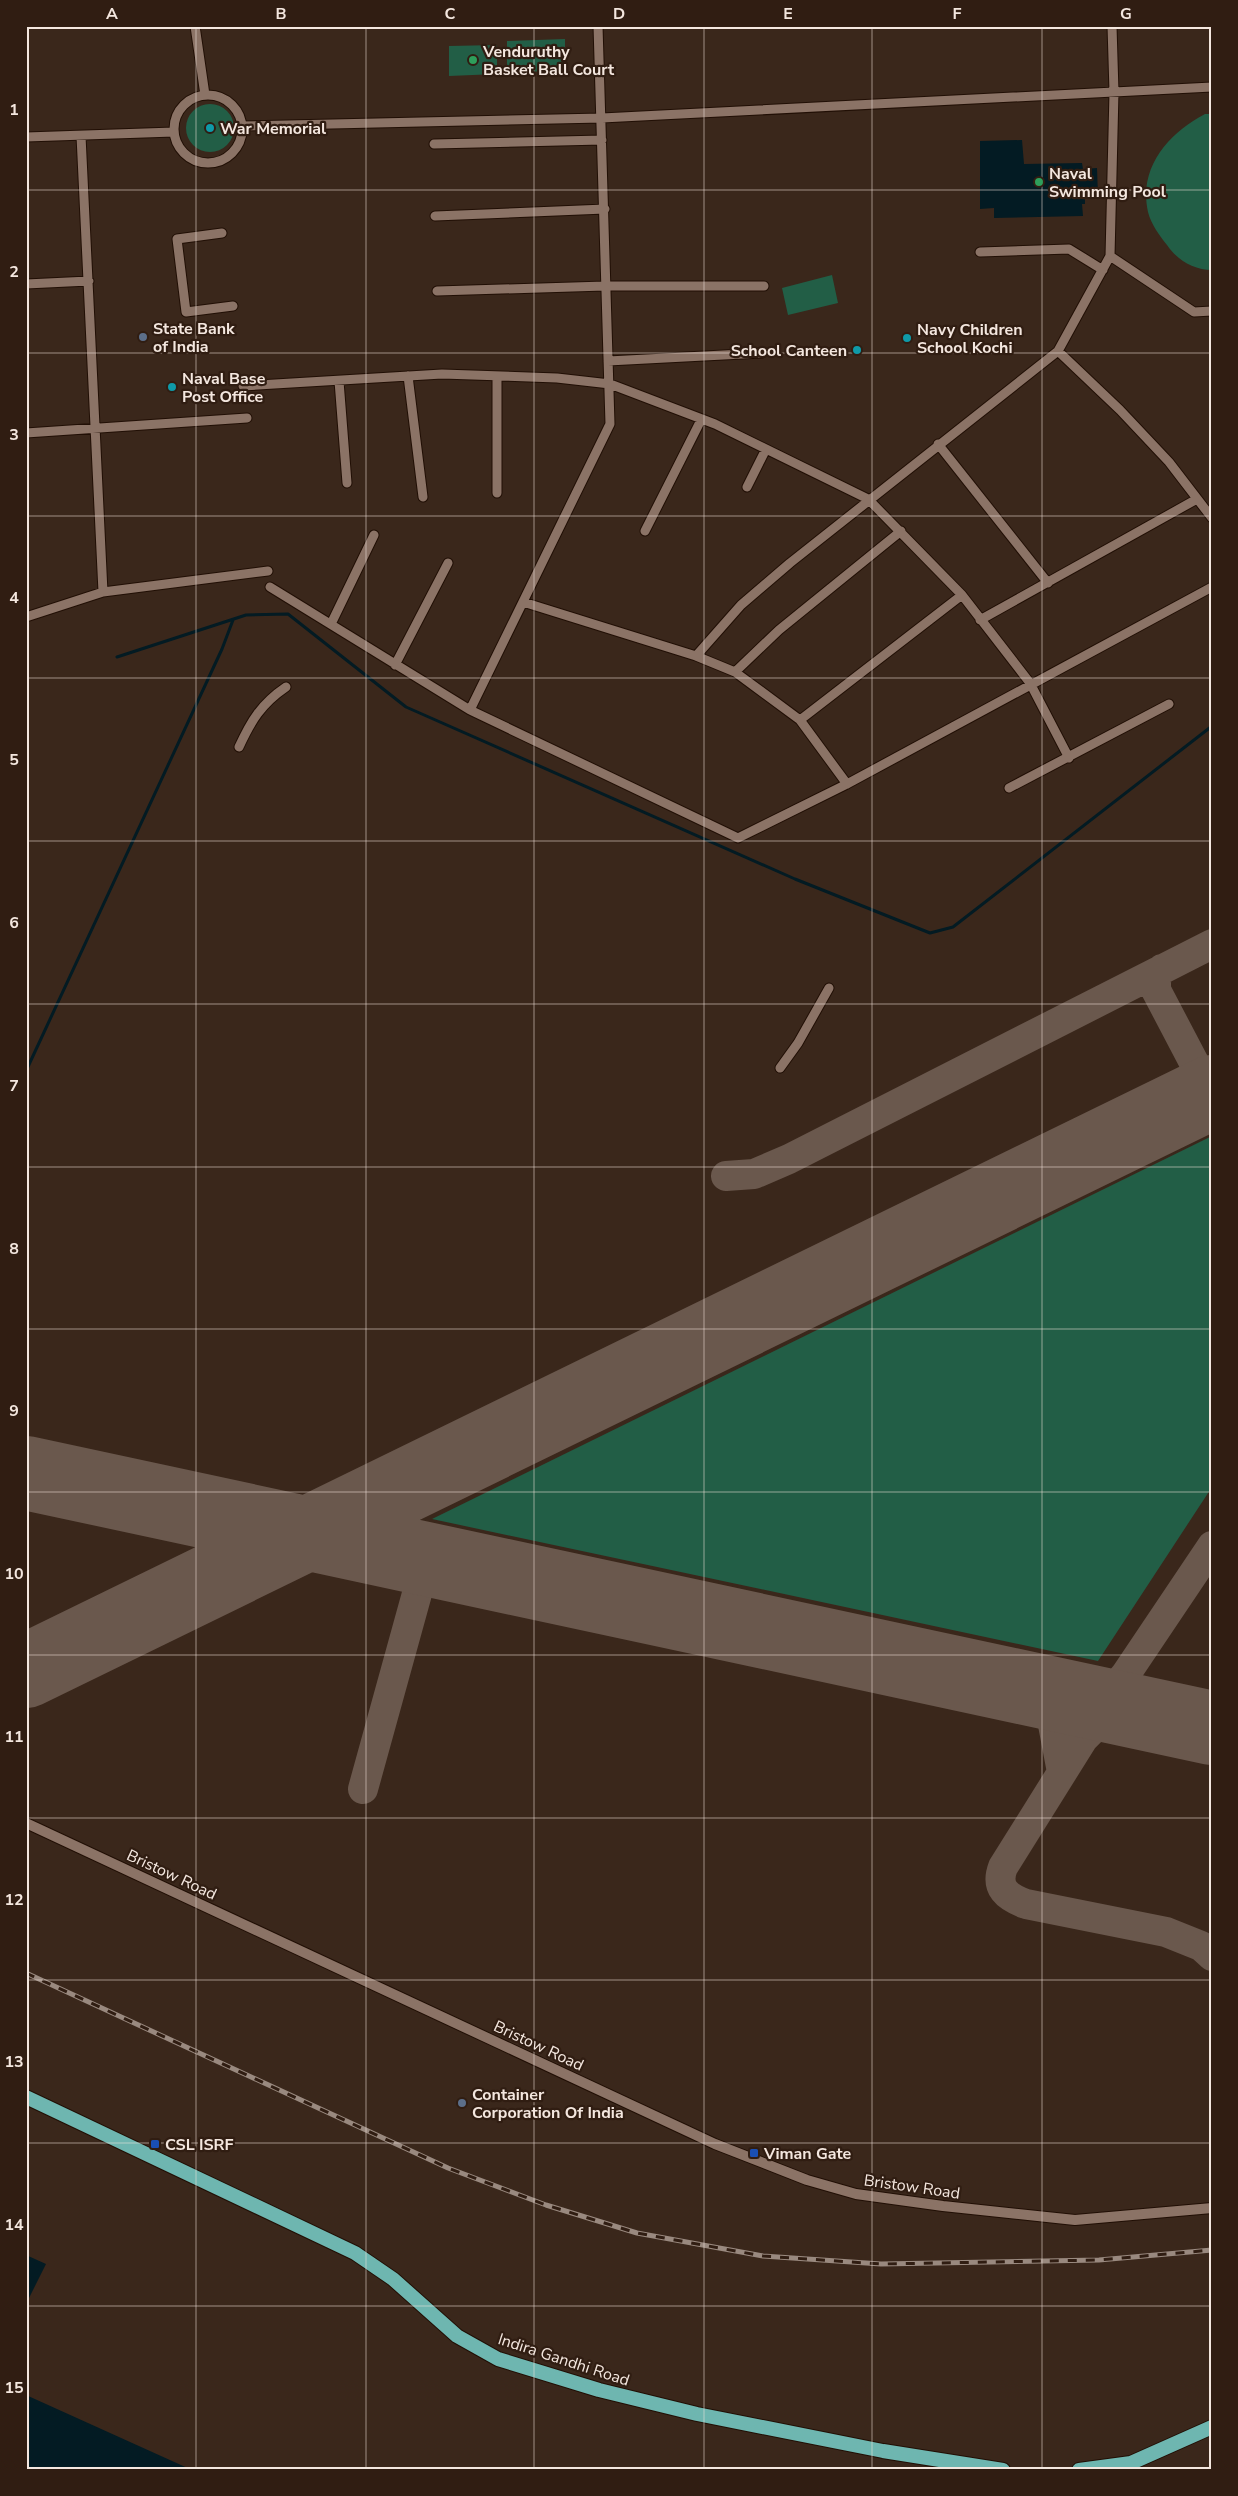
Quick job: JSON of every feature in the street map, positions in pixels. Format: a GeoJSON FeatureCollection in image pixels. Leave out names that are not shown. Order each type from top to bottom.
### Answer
{"type":"FeatureCollection","features":[{"type":"Feature","properties":{"kind":"highway","name":"Indira Gandhi Road"},"geometry":{"type":"LineString","coordinates":[[26,2097],[355,2253],[393,2279],[457,2336],[498,2359],[599,2390],[697,2414],[882,2451],[1003,2470]]}},
{"type":"Feature","properties":{"kind":"highway"},"geometry":{"type":"LineString","coordinates":[[1080,2470],[1131,2463],[1212,2427]]}},
{"type":"Feature","properties":{"kind":"street"},"geometry":{"type":"LineString","coordinates":[[195,26],[205,95]]}},
{"type":"Feature","properties":{"kind":"street"},"geometry":{"type":"LineString","coordinates":[[470,710],[610,424],[605,286],[605,208],[598,26]]}},
{"type":"Feature","properties":{"kind":"street"},"geometry":{"type":"LineString","coordinates":[[696,656],[742,606],[868,499],[1058,351],[1110,256],[1114,92],[1112,26]]}},
{"type":"Feature","properties":{"kind":"street"},"geometry":{"type":"LineString","coordinates":[[242,126],[602,118],[1212,87]]}},
{"type":"Feature","properties":{"kind":"street"},"geometry":{"type":"LineString","coordinates":[[205,95],[216,95],[234,106],[242,126],[241,136],[231,154],[213,162],[202,162],[188,156],[177,143],[174,132],[175,122],[182,108],[194,98],[205,95]]}},
{"type":"Feature","properties":{"kind":"street"},"geometry":{"type":"LineString","coordinates":[[26,137],[174,132]]}},
{"type":"Feature","properties":{"kind":"street"},"geometry":{"type":"LineString","coordinates":[[80,136],[89,281],[103,592]]}},
{"type":"Feature","properties":{"kind":"street"},"geometry":{"type":"LineString","coordinates":[[434,144],[602,140]]}},
{"type":"Feature","properties":{"kind":"street"},"geometry":{"type":"LineString","coordinates":[[435,216],[605,208]]}},
{"type":"Feature","properties":{"kind":"street"},"geometry":{"type":"LineString","coordinates":[[222,234],[177,239],[186,312],[233,306]]}},
{"type":"Feature","properties":{"kind":"street"},"geometry":{"type":"LineString","coordinates":[[980,252],[1069,249],[1103,270]]}},
{"type":"Feature","properties":{"kind":"street"},"geometry":{"type":"LineString","coordinates":[[1110,256],[1194,312],[1212,312]]}},
{"type":"Feature","properties":{"kind":"street"},"geometry":{"type":"LineString","coordinates":[[26,284],[89,281]]}},
{"type":"Feature","properties":{"kind":"street"},"geometry":{"type":"LineString","coordinates":[[437,290],[605,286],[764,286]]}},
{"type":"Feature","properties":{"kind":"street"},"geometry":{"type":"LineString","coordinates":[[1058,351],[1120,410],[1169,462],[1212,518]]}},
{"type":"Feature","properties":{"kind":"street"},"geometry":{"type":"LineString","coordinates":[[608,361],[762,353]]}},
{"type":"Feature","properties":{"kind":"street"},"geometry":{"type":"LineString","coordinates":[[243,386],[442,374],[557,378],[610,384],[715,424],[868,499],[962,595],[1030,684],[1069,758]]}},
{"type":"Feature","properties":{"kind":"street"},"geometry":{"type":"LineString","coordinates":[[408,376],[423,497]]}},
{"type":"Feature","properties":{"kind":"street"},"geometry":{"type":"LineString","coordinates":[[496,376],[497,493]]}},
{"type":"Feature","properties":{"kind":"street"},"geometry":{"type":"LineString","coordinates":[[339,381],[347,483]]}},
{"type":"Feature","properties":{"kind":"street"},"geometry":{"type":"LineString","coordinates":[[26,433],[246,418]]}},
{"type":"Feature","properties":{"kind":"street"},"geometry":{"type":"LineString","coordinates":[[645,531],[701,420]]}},
{"type":"Feature","properties":{"kind":"street"},"geometry":{"type":"LineString","coordinates":[[938,444],[1048,583]]}},
{"type":"Feature","properties":{"kind":"street"},"geometry":{"type":"LineString","coordinates":[[747,487],[765,450]]}},
{"type":"Feature","properties":{"kind":"street"},"geometry":{"type":"LineString","coordinates":[[980,620],[1197,498]]}},
{"type":"Feature","properties":{"kind":"street"},"geometry":{"type":"LineString","coordinates":[[735,672],[779,630],[901,531]]}},
{"type":"Feature","properties":{"kind":"street"},"geometry":{"type":"LineString","coordinates":[[330,624],[374,535]]}},
{"type":"Feature","properties":{"kind":"street"},"geometry":{"type":"LineString","coordinates":[[396,665],[448,563]]}},
{"type":"Feature","properties":{"kind":"street"},"geometry":{"type":"LineString","coordinates":[[26,617],[103,592],[268,571]]}},
{"type":"Feature","properties":{"kind":"street"},"geometry":{"type":"LineString","coordinates":[[270,588],[470,710],[738,838],[847,784],[1030,684],[1212,588]]}},
{"type":"Feature","properties":{"kind":"street"},"geometry":{"type":"LineString","coordinates":[[800,720],[962,595]]}},
{"type":"Feature","properties":{"kind":"street"},"geometry":{"type":"LineString","coordinates":[[523,602],[696,656],[735,672],[800,720],[847,784]]}},
{"type":"Feature","properties":{"kind":"street"},"geometry":{"type":"LineString","coordinates":[[239,748],[251,722],[269,698],[286,687]]}},
{"type":"Feature","properties":{"kind":"street"},"geometry":{"type":"LineString","coordinates":[[1009,788],[1169,704]]}},
{"type":"Feature","properties":{"kind":"street"},"geometry":{"type":"LineString","coordinates":[[780,1068],[798,1043],[829,988]]}},
{"type":"Feature","properties":{"kind":"street","name":"Bristow Road"},"geometry":{"type":"LineString","coordinates":[[26,1823],[715,2144],[806,2180],[856,2194],[943,2206],[1074,2220],[1212,2208]]}},
{"type":"Feature","properties":{"kind":"green space"},"geometry":{"type":"Polygon","coordinates":[[[565,39],[565,71],[507,72],[507,41],[565,39]]]}},
{"type":"Feature","properties":{"kind":"green space","name":"Venduruthy Basket Ball Court"},"geometry":{"type":"Polygon","coordinates":[[[497,45],[497,74],[449,76],[449,46],[497,45]]]}},
{"type":"Feature","properties":{"kind":"green space"},"geometry":{"type":"Polygon","coordinates":[[[205,104],[215,104],[227,111],[234,123],[234,133],[227,145],[215,152],[205,152],[197,148],[190,141],[186,133],[186,123],[190,115],[197,108],[205,104]]]}},
{"type":"Feature","properties":{"kind":"green space"},"geometry":{"type":"Polygon","coordinates":[[[1205,114],[1212,114],[1212,270],[1192,266],[1181,260],[1171,250],[1151,221],[1146,196],[1152,166],[1159,153],[1180,131],[1205,114]]]}},
{"type":"Feature","properties":{"kind":"green space"},"geometry":{"type":"Polygon","coordinates":[[[832,275],[838,303],[788,315],[782,288],[832,275]]]}},
{"type":"Feature","properties":{"kind":"green space"},"geometry":{"type":"Polygon","coordinates":[[[1212,1136],[1212,1487],[1098,1661],[432,1519],[1212,1136]]]}},
{"type":"Feature","properties":{"kind":"water","name":"Naval Swimming Pool"},"geometry":{"type":"Polygon","coordinates":[[[1022,140],[1024,164],[1082,163],[1083,169],[1097,168],[1098,196],[1085,197],[1085,204],[1082,204],[1083,216],[994,218],[994,208],[980,209],[980,141],[1022,140]]]}},
{"type":"Feature","properties":{"kind":"water"},"geometry":{"type":"Polygon","coordinates":[[[26,2255],[46,2264],[26,2304],[26,2255]]]}},
{"type":"Feature","properties":{"kind":"water"},"geometry":{"type":"Polygon","coordinates":[[[26,2395],[192,2470],[26,2470],[26,2395]]]}},
{"type":"Feature","properties":{"kind":"waterway"},"geometry":{"type":"LineString","coordinates":[[117,657],[246,615],[288,614],[406,707],[795,879],[930,933],[953,927],[1212,726]]}},
{"type":"Feature","properties":{"kind":"waterway"},"geometry":{"type":"LineString","coordinates":[[26,1071],[222,649],[233,620]]}},
{"type":"Feature","properties":{"kind":"taxiway"},"geometry":{"type":"LineString","coordinates":[[726,1176],[754,1174],[789,1159],[1212,944]]}},
{"type":"Feature","properties":{"kind":"taxiway"},"geometry":{"type":"LineString","coordinates":[[1162,969],[1156,978],[1156,990],[1199,1072],[1212,1084]]}},
{"type":"Feature","properties":{"kind":"taxiway"},"geometry":{"type":"LineString","coordinates":[[1138,1713],[1126,1705],[1120,1697],[1121,1687],[1126,1674],[1212,1546]]}},
{"type":"Feature","properties":{"kind":"taxiway"},"geometry":{"type":"LineString","coordinates":[[393,1552],[413,1572],[418,1590]]}},
{"type":"Feature","properties":{"kind":"taxiway"},"geometry":{"type":"LineString","coordinates":[[363,1789],[418,1590],[433,1573],[455,1565]]}},
{"type":"Feature","properties":{"kind":"taxiway"},"geometry":{"type":"LineString","coordinates":[[1080,1700],[1106,1693],[1126,1674]]}},
{"type":"Feature","properties":{"kind":"taxiway"},"geometry":{"type":"LineString","coordinates":[[1047,1693],[1062,1772]]}},
{"type":"Feature","properties":{"kind":"taxiway"},"geometry":{"type":"LineString","coordinates":[[1138,1713],[1113,1716],[1102,1720],[1083,1739],[1003,1867],[1001,1874],[1002,1886],[1008,1895],[1026,1904],[1166,1932],[1201,1946],[1212,1956]]}},
{"type":"Feature","properties":{"kind":"runway"},"geometry":{"type":"LineString","coordinates":[[26,1671],[1212,1092]]}},
{"type":"Feature","properties":{"kind":"runway"},"geometry":{"type":"LineString","coordinates":[[26,1473],[1212,1728]]}},
{"type":"Feature","properties":{"kind":"railway"},"geometry":{"type":"LineString","coordinates":[[26,1973],[448,2168],[546,2205],[637,2233],[763,2256],[881,2264],[1099,2260],[1212,2250]]}},
{"type":"Feature","properties":{"kind":"place","name":"Venduruthy Basket Ball Court"},"geometry":{"type":"Point","coordinates":[473,60]}},
{"type":"Feature","properties":{"kind":"place","name":"War Memorial"},"geometry":{"type":"Point","coordinates":[210,128]}},
{"type":"Feature","properties":{"kind":"place","name":"Naval Swimming Pool"},"geometry":{"type":"Point","coordinates":[1039,182]}},
{"type":"Feature","properties":{"kind":"place","name":"State Bank of India"},"geometry":{"type":"Point","coordinates":[143,337]}},
{"type":"Feature","properties":{"kind":"place","name":"Navy Children School Kochi"},"geometry":{"type":"Point","coordinates":[907,338]}},
{"type":"Feature","properties":{"kind":"place","name":"School Canteen"},"geometry":{"type":"Point","coordinates":[857,350]}},
{"type":"Feature","properties":{"kind":"place","name":"Naval Base Post Office"},"geometry":{"type":"Point","coordinates":[172,387]}},
{"type":"Feature","properties":{"kind":"place","name":"Container Corporation Of India"},"geometry":{"type":"Point","coordinates":[462,2103]}},
{"type":"Feature","properties":{"kind":"place","name":"CSL ISRF"},"geometry":{"type":"Point","coordinates":[155,2144]}},
{"type":"Feature","properties":{"kind":"place","name":"Viman Gate"},"geometry":{"type":"Point","coordinates":[754,2153]}}]}
